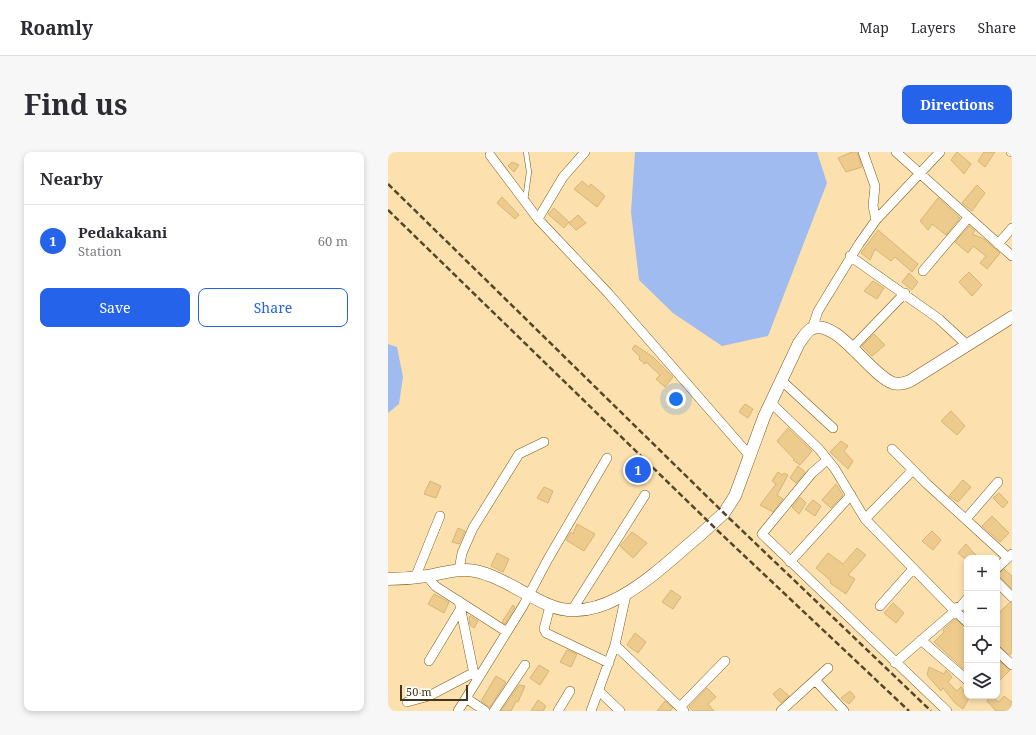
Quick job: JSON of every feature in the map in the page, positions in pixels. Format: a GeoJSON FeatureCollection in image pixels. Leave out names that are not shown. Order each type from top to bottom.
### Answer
{"type":"FeatureCollection","features":[{"type":"Feature","properties":{"kind":"main road"},"geometry":{"type":"LineString","coordinates":[[388,579],[421,577],[459,570],[478,572],[550,606],[572,610],[595,608],[626,595],[712,526],[724,513],[735,496],[770,402],[799,343],[805,334],[818,327],[829,330],[852,348],[886,379],[898,384],[910,381],[1012,316]]}},
{"type":"Feature","properties":{"kind":"street"},"geometry":{"type":"LineString","coordinates":[[538,219],[563,178],[585,152]]}},
{"type":"Feature","properties":{"kind":"street"},"geometry":{"type":"LineString","coordinates":[[863,152],[875,186],[873,206],[876,220]]}},
{"type":"Feature","properties":{"kind":"street"},"geometry":{"type":"LineString","coordinates":[[896,152],[1012,256]]}},
{"type":"Feature","properties":{"kind":"street"},"geometry":{"type":"LineString","coordinates":[[812,329],[818,311],[850,256],[876,220],[940,152]]}},
{"type":"Feature","properties":{"kind":"street"},"geometry":{"type":"LineString","coordinates":[[490,156],[538,219],[608,293],[750,456]]}},
{"type":"Feature","properties":{"kind":"street"},"geometry":{"type":"LineString","coordinates":[[923,271],[968,218]]}},
{"type":"Feature","properties":{"kind":"street"},"geometry":{"type":"LineString","coordinates":[[998,244],[1012,228]]}},
{"type":"Feature","properties":{"kind":"street"},"geometry":{"type":"LineString","coordinates":[[850,256],[939,318],[966,344]]}},
{"type":"Feature","properties":{"kind":"street"},"geometry":{"type":"LineString","coordinates":[[852,348],[905,293]]}},
{"type":"Feature","properties":{"kind":"street"},"geometry":{"type":"LineString","coordinates":[[781,380],[833,428]]}},
{"type":"Feature","properties":{"kind":"street"},"geometry":{"type":"LineString","coordinates":[[770,402],[819,450],[835,469],[865,519],[964,619]]}},
{"type":"Feature","properties":{"kind":"street"},"geometry":{"type":"LineString","coordinates":[[459,570],[462,553],[473,528],[519,454],[544,442]]}},
{"type":"Feature","properties":{"kind":"street"},"geometry":{"type":"LineString","coordinates":[[892,449],[966,519],[1010,556],[1000,565]]}},
{"type":"Feature","properties":{"kind":"street"},"geometry":{"type":"LineString","coordinates":[[458,711],[477,674],[507,632],[529,596],[548,559],[607,458]]}},
{"type":"Feature","properties":{"kind":"street"},"geometry":{"type":"LineString","coordinates":[[827,460],[812,473],[762,533],[763,536],[947,711]]}},
{"type":"Feature","properties":{"kind":"street"},"geometry":{"type":"LineString","coordinates":[[865,519],[914,470]]}},
{"type":"Feature","properties":{"kind":"street"},"geometry":{"type":"LineString","coordinates":[[966,519],[998,482]]}},
{"type":"Feature","properties":{"kind":"street"},"geometry":{"type":"LineString","coordinates":[[572,610],[645,495]]}},
{"type":"Feature","properties":{"kind":"street"},"geometry":{"type":"LineString","coordinates":[[790,562],[851,495]]}},
{"type":"Feature","properties":{"kind":"street"},"geometry":{"type":"LineString","coordinates":[[440,516],[421,577],[460,604],[507,632]]}},
{"type":"Feature","properties":{"kind":"street"},"geometry":{"type":"LineString","coordinates":[[880,606],[913,569]]}},
{"type":"Feature","properties":{"kind":"street"},"geometry":{"type":"LineString","coordinates":[[1000,585],[1012,597]]}},
{"type":"Feature","properties":{"kind":"street"},"geometry":{"type":"LineString","coordinates":[[591,711],[615,645],[626,595]]}},
{"type":"Feature","properties":{"kind":"street"},"geometry":{"type":"LineString","coordinates":[[895,663],[964,602]]}},
{"type":"Feature","properties":{"kind":"street"},"geometry":{"type":"LineString","coordinates":[[429,662],[460,604]]}},
{"type":"Feature","properties":{"kind":"street"},"geometry":{"type":"LineString","coordinates":[[460,604],[477,674]]}},
{"type":"Feature","properties":{"kind":"street"},"geometry":{"type":"LineString","coordinates":[[550,606],[544,628],[546,633],[609,663]]}},
{"type":"Feature","properties":{"kind":"street"},"geometry":{"type":"LineString","coordinates":[[921,640],[964,677]]}},
{"type":"Feature","properties":{"kind":"street"},"geometry":{"type":"LineString","coordinates":[[615,645],[682,709],[725,661]]}},
{"type":"Feature","properties":{"kind":"street"},"geometry":{"type":"LineString","coordinates":[[1000,654],[1012,665]]}},
{"type":"Feature","properties":{"kind":"street"},"geometry":{"type":"LineString","coordinates":[[494,711],[524,665]]}},
{"type":"Feature","properties":{"kind":"street"},"geometry":{"type":"LineString","coordinates":[[781,711],[828,668]]}},
{"type":"Feature","properties":{"kind":"street"},"geometry":{"type":"LineString","coordinates":[[407,702],[429,696],[477,674]]}},
{"type":"Feature","properties":{"kind":"street"},"geometry":{"type":"LineString","coordinates":[[815,680],[844,711]]}},
{"type":"Feature","properties":{"kind":"street"},"geometry":{"type":"LineString","coordinates":[[558,711],[570,691]]}},
{"type":"Feature","properties":{"kind":"street"},"geometry":{"type":"LineString","coordinates":[[599,691],[620,711]]}},
{"type":"Feature","properties":{"kind":"street"},"geometry":{"type":"LineString","coordinates":[[466,698],[485,711]]}},
{"type":"Feature","properties":{"kind":"lane"},"geometry":{"type":"LineString","coordinates":[[525,201],[529,172],[526,152]]}},
{"type":"Feature","properties":{"kind":"water"},"geometry":{"type":"Polygon","coordinates":[[[635,152],[817,152],[827,183],[768,336],[722,346],[673,313],[639,280],[631,212],[635,152]]]}},
{"type":"Feature","properties":{"kind":"water"},"geometry":{"type":"Polygon","coordinates":[[[388,344],[397,347],[403,377],[399,404],[388,413],[388,344]]]}},
{"type":"Feature","properties":{"kind":"building"},"geometry":{"type":"Polygon","coordinates":[[[852,152],[857,152],[862,167],[846,172],[838,158],[852,152]]]}},
{"type":"Feature","properties":{"kind":"building"},"geometry":{"type":"Polygon","coordinates":[[[957,152],[971,164],[964,174],[951,160],[957,152]]]}},
{"type":"Feature","properties":{"kind":"building"},"geometry":{"type":"Polygon","coordinates":[[[984,152],[995,152],[985,167],[978,161],[984,152]]]}},
{"type":"Feature","properties":{"kind":"building"},"geometry":{"type":"Polygon","coordinates":[[[512,162],[519,165],[514,172],[508,166],[512,162]]]}},
{"type":"Feature","properties":{"kind":"building"},"geometry":{"type":"Polygon","coordinates":[[[582,181],[589,187],[591,184],[605,196],[597,207],[574,189],[582,181]]]}},
{"type":"Feature","properties":{"kind":"building"},"geometry":{"type":"Polygon","coordinates":[[[977,185],[985,193],[972,211],[962,203],[977,185]]]}},
{"type":"Feature","properties":{"kind":"building"},"geometry":{"type":"Polygon","coordinates":[[[502,197],[519,215],[515,219],[497,203],[502,197]]]}},
{"type":"Feature","properties":{"kind":"building"},"geometry":{"type":"Polygon","coordinates":[[[938,198],[960,218],[946,235],[932,224],[928,230],[920,221],[938,198]]]}},
{"type":"Feature","properties":{"kind":"building"},"geometry":{"type":"Polygon","coordinates":[[[554,208],[569,222],[564,228],[548,214],[554,208]]]}},
{"type":"Feature","properties":{"kind":"building"},"geometry":{"type":"Polygon","coordinates":[[[578,215],[586,223],[576,230],[569,223],[578,215]]]}},
{"type":"Feature","properties":{"kind":"building"},"geometry":{"type":"Polygon","coordinates":[[[969,226],[975,231],[972,234],[984,239],[1000,253],[987,269],[980,263],[986,256],[973,246],[968,253],[955,242],[969,226]]]}},
{"type":"Feature","properties":{"kind":"building"},"geometry":{"type":"Polygon","coordinates":[[[878,230],[918,264],[912,272],[895,257],[891,261],[875,249],[870,260],[861,253],[878,230]]]}},
{"type":"Feature","properties":{"kind":"building"},"geometry":{"type":"Polygon","coordinates":[[[969,272],[982,285],[972,296],[959,282],[969,272]]]}},
{"type":"Feature","properties":{"kind":"building"},"geometry":{"type":"Polygon","coordinates":[[[909,273],[918,282],[912,290],[902,282],[909,273]]]}},
{"type":"Feature","properties":{"kind":"building"},"geometry":{"type":"Polygon","coordinates":[[[873,281],[884,288],[877,299],[864,291],[873,281]]]}},
{"type":"Feature","properties":{"kind":"building"},"geometry":{"type":"Polygon","coordinates":[[[874,334],[885,345],[872,356],[862,346],[874,334]]]}},
{"type":"Feature","properties":{"kind":"building"},"geometry":{"type":"Polygon","coordinates":[[[635,345],[653,357],[673,377],[665,387],[656,379],[660,375],[646,362],[645,364],[639,359],[640,357],[632,349],[635,345]]]}},
{"type":"Feature","properties":{"kind":"building"},"geometry":{"type":"Polygon","coordinates":[[[745,404],[753,409],[748,418],[739,412],[745,404]]]}},
{"type":"Feature","properties":{"kind":"building"},"geometry":{"type":"Polygon","coordinates":[[[951,411],[965,426],[957,435],[941,421],[951,411]]]}},
{"type":"Feature","properties":{"kind":"building"},"geometry":{"type":"Polygon","coordinates":[[[788,428],[812,451],[800,465],[793,460],[794,459],[777,441],[788,428]]]}},
{"type":"Feature","properties":{"kind":"building"},"geometry":{"type":"Polygon","coordinates":[[[841,441],[848,446],[844,451],[853,461],[848,469],[830,452],[841,441]]]}},
{"type":"Feature","properties":{"kind":"building"},"geometry":{"type":"Polygon","coordinates":[[[798,466],[805,472],[796,483],[790,478],[798,466]]]}},
{"type":"Feature","properties":{"kind":"building"},"geometry":{"type":"Polygon","coordinates":[[[778,472],[782,475],[784,473],[788,475],[777,495],[783,499],[773,512],[760,505],[776,484],[772,481],[778,472]]]}},
{"type":"Feature","properties":{"kind":"building"},"geometry":{"type":"Polygon","coordinates":[[[963,480],[971,487],[958,502],[949,496],[963,480]]]}},
{"type":"Feature","properties":{"kind":"building"},"geometry":{"type":"Polygon","coordinates":[[[430,481],[441,486],[436,498],[424,494],[430,481]]]}},
{"type":"Feature","properties":{"kind":"building"},"geometry":{"type":"Polygon","coordinates":[[[836,484],[843,495],[831,508],[822,500],[836,484]]]}},
{"type":"Feature","properties":{"kind":"building"},"geometry":{"type":"Polygon","coordinates":[[[544,487],[553,491],[548,503],[537,498],[544,487]]]}},
{"type":"Feature","properties":{"kind":"building"},"geometry":{"type":"Polygon","coordinates":[[[999,493],[1008,502],[1003,508],[993,498],[999,493]]]}},
{"type":"Feature","properties":{"kind":"building"},"geometry":{"type":"Polygon","coordinates":[[[800,497],[806,503],[799,514],[792,507],[800,497]]]}},
{"type":"Feature","properties":{"kind":"building"},"geometry":{"type":"Polygon","coordinates":[[[813,500],[821,506],[815,516],[805,509],[813,500]]]}},
{"type":"Feature","properties":{"kind":"building"},"geometry":{"type":"Polygon","coordinates":[[[992,516],[1009,533],[1000,542],[982,526],[992,516]]]}},
{"type":"Feature","properties":{"kind":"building"},"geometry":{"type":"Polygon","coordinates":[[[577,524],[595,534],[584,551],[566,540],[571,532],[573,534],[577,524]]]}},
{"type":"Feature","properties":{"kind":"building"},"geometry":{"type":"Polygon","coordinates":[[[458,528],[465,531],[459,544],[452,542],[458,528]]]}},
{"type":"Feature","properties":{"kind":"building"},"geometry":{"type":"Polygon","coordinates":[[[932,531],[941,540],[933,550],[922,541],[932,531]]]}},
{"type":"Feature","properties":{"kind":"building"},"geometry":{"type":"Polygon","coordinates":[[[632,532],[647,543],[633,558],[620,546],[632,532]]]}},
{"type":"Feature","properties":{"kind":"building"},"geometry":{"type":"Polygon","coordinates":[[[966,544],[976,555],[964,555],[964,558],[958,553],[966,544]]]}},
{"type":"Feature","properties":{"kind":"building"},"geometry":{"type":"Polygon","coordinates":[[[857,548],[866,555],[848,575],[855,579],[846,594],[830,583],[831,581],[816,568],[828,553],[843,564],[857,548]]]}},
{"type":"Feature","properties":{"kind":"building"},"geometry":{"type":"Polygon","coordinates":[[[497,553],[509,559],[503,572],[491,566],[497,553]]]}},
{"type":"Feature","properties":{"kind":"building"},"geometry":{"type":"Polygon","coordinates":[[[1004,569],[1012,576],[1012,589],[1000,578],[1000,572],[1004,569]]]}},
{"type":"Feature","properties":{"kind":"building"},"geometry":{"type":"Polygon","coordinates":[[[671,590],[681,597],[673,609],[662,602],[671,590]]]}},
{"type":"Feature","properties":{"kind":"building"},"geometry":{"type":"Polygon","coordinates":[[[434,594],[449,602],[444,613],[428,604],[434,594]]]}},
{"type":"Feature","properties":{"kind":"building"},"geometry":{"type":"Polygon","coordinates":[[[1010,602],[1012,603],[1012,652],[1010,655],[1000,647],[1000,612],[1010,602]]]}},
{"type":"Feature","properties":{"kind":"building"},"geometry":{"type":"Polygon","coordinates":[[[893,603],[904,613],[896,623],[884,613],[893,603]]]}},
{"type":"Feature","properties":{"kind":"building"},"geometry":{"type":"Polygon","coordinates":[[[513,605],[515,607],[505,624],[502,622],[513,605]]]}},
{"type":"Feature","properties":{"kind":"building"},"geometry":{"type":"Polygon","coordinates":[[[470,616],[478,621],[474,628],[470,625],[470,616]]]}},
{"type":"Feature","properties":{"kind":"building"},"geometry":{"type":"Polygon","coordinates":[[[955,619],[964,626],[964,669],[934,642],[944,632],[943,630],[955,619]]]}},
{"type":"Feature","properties":{"kind":"building"},"geometry":{"type":"Polygon","coordinates":[[[635,633],[646,642],[638,653],[627,645],[635,633]]]}},
{"type":"Feature","properties":{"kind":"building"},"geometry":{"type":"Polygon","coordinates":[[[567,650],[577,654],[571,667],[560,662],[567,650]]]}},
{"type":"Feature","properties":{"kind":"building"},"geometry":{"type":"Polygon","coordinates":[[[1000,662],[1010,670],[1000,680],[1000,662]]]}},
{"type":"Feature","properties":{"kind":"building"},"geometry":{"type":"Polygon","coordinates":[[[539,665],[549,671],[540,685],[530,678],[539,665]]]}},
{"type":"Feature","properties":{"kind":"building"},"geometry":{"type":"Polygon","coordinates":[[[929,667],[944,674],[946,670],[952,677],[948,682],[957,691],[961,687],[964,692],[964,699],[968,699],[963,709],[955,703],[943,688],[941,691],[927,675],[929,667]]]}},
{"type":"Feature","properties":{"kind":"building"},"geometry":{"type":"Polygon","coordinates":[[[496,676],[506,682],[490,707],[481,701],[496,676]]]}},
{"type":"Feature","properties":{"kind":"building"},"geometry":{"type":"Polygon","coordinates":[[[519,685],[525,686],[518,702],[516,701],[511,711],[501,711],[519,685]]]}},
{"type":"Feature","properties":{"kind":"building"},"geometry":{"type":"Polygon","coordinates":[[[707,688],[716,697],[708,704],[714,711],[693,711],[689,707],[707,688]]]}},
{"type":"Feature","properties":{"kind":"building"},"geometry":{"type":"Polygon","coordinates":[[[780,688],[789,696],[781,703],[773,694],[780,688]]]}},
{"type":"Feature","properties":{"kind":"building"},"geometry":{"type":"Polygon","coordinates":[[[850,691],[855,697],[849,704],[841,698],[850,691]]]}},
{"type":"Feature","properties":{"kind":"building"},"geometry":{"type":"Polygon","coordinates":[[[1004,696],[1012,702],[1012,711],[996,711],[987,701],[988,699],[994,699],[999,702],[1004,696]]]}},
{"type":"Feature","properties":{"kind":"building"},"geometry":{"type":"Polygon","coordinates":[[[538,700],[546,706],[543,711],[531,711],[538,700]]]}},
{"type":"Feature","properties":{"kind":"building"},"geometry":{"type":"Polygon","coordinates":[[[665,701],[673,708],[670,711],[657,711],[665,701]]]}},
{"type":"Feature","properties":{"kind":"railway"},"geometry":{"type":"LineString","coordinates":[[388,184],[730,519],[931,711]]}},
{"type":"Feature","properties":{"kind":"railway"},"geometry":{"type":"LineString","coordinates":[[388,210],[717,530],[909,711]]}},
{"type":"Feature","properties":{"kind":"place","name":"Pedakakani"},"geometry":{"type":"Point","coordinates":[638,470]}}]}
